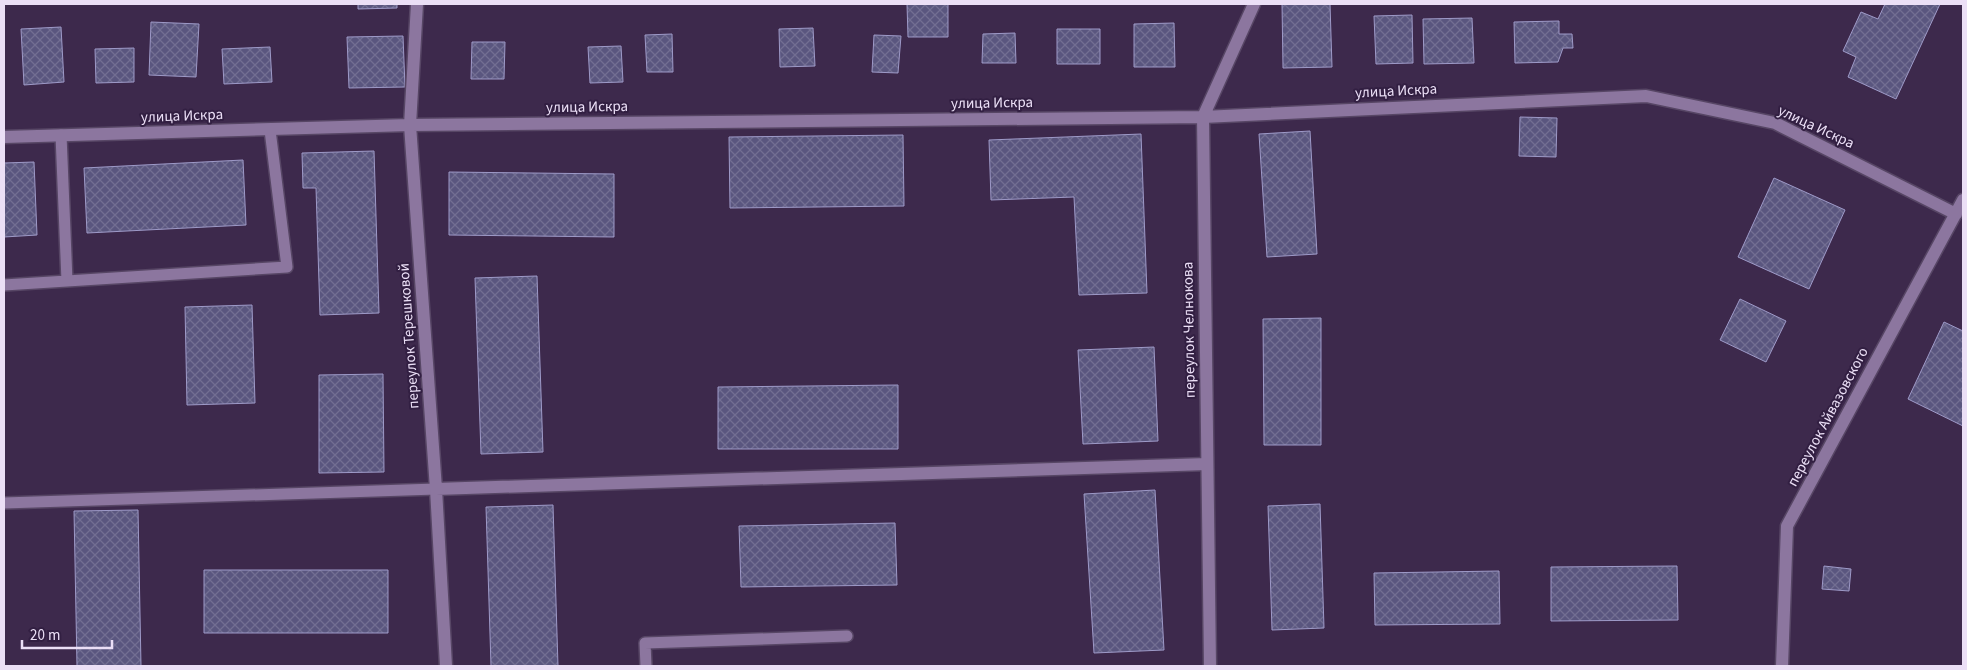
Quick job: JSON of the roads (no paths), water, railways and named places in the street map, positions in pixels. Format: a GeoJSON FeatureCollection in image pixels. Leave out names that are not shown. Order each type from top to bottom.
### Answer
{"type":"FeatureCollection","features":[{"type":"Feature","properties":{"kind":"street","name":"переулок Терешковой"},"geometry":{"type":"LineString","coordinates":[[417,4],[410,125],[436,489],[446,666]]}},
{"type":"Feature","properties":{"kind":"street","name":"переулок Челнокова"},"geometry":{"type":"LineString","coordinates":[[1210,666],[1203,116],[1254,4]]}},
{"type":"Feature","properties":{"kind":"street","name":"улица Искра"},"geometry":{"type":"LineString","coordinates":[[4,137],[410,125],[1203,116],[1646,96],[1775,123],[1956,214]]}},
{"type":"Feature","properties":{"kind":"street","name":"переулок Айвазовского"},"geometry":{"type":"LineString","coordinates":[[1782,666],[1787,526],[1963,200]]}},
{"type":"Feature","properties":{"kind":"street"},"geometry":{"type":"LineString","coordinates":[[436,489],[1207,464]]}},
{"type":"Feature","properties":{"kind":"lane"},"geometry":{"type":"LineString","coordinates":[[4,285],[287,267],[270,130]]}},
{"type":"Feature","properties":{"kind":"lane"},"geometry":{"type":"LineString","coordinates":[[61,135],[67,281]]}},
{"type":"Feature","properties":{"kind":"lane"},"geometry":{"type":"LineString","coordinates":[[4,502],[436,489]]}},
{"type":"Feature","properties":{"kind":"lane"},"geometry":{"type":"LineString","coordinates":[[646,666],[645,643],[847,636]]}}]}
